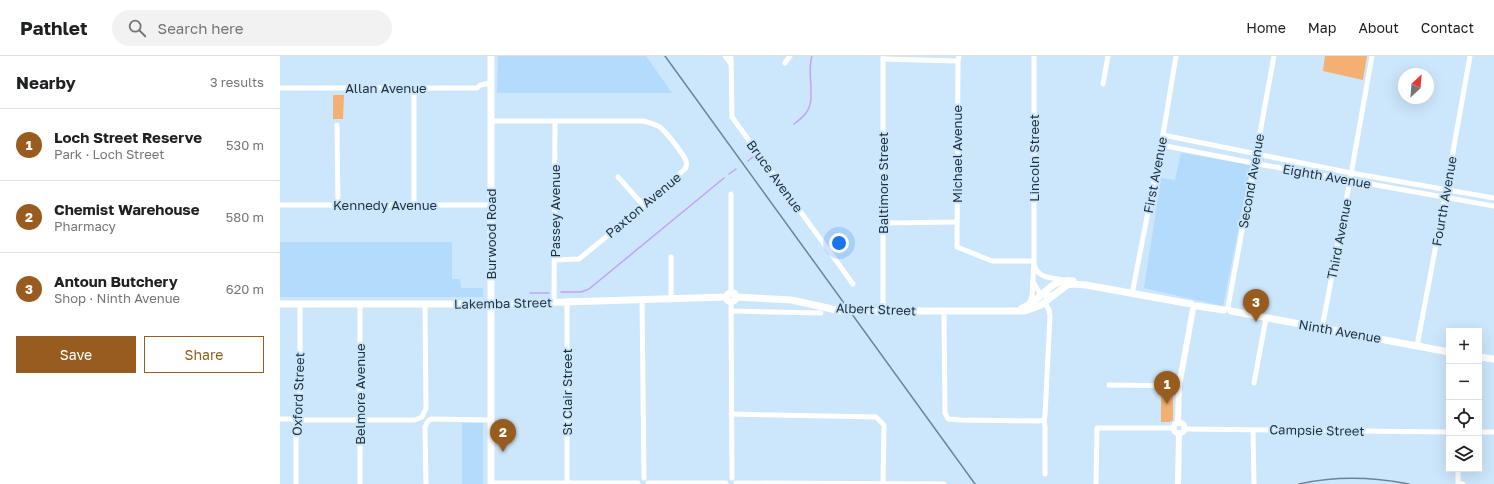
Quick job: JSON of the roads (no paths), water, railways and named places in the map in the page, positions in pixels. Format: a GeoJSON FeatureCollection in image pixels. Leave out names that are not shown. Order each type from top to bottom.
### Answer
{"type":"FeatureCollection","features":[{"type":"Feature","properties":{"kind":"main road","name":"Burwood Road"},"geometry":{"type":"LineString","coordinates":[[491,56],[491,483]]}},
{"type":"Feature","properties":{"kind":"main road"},"geometry":{"type":"LineString","coordinates":[[1024,308],[1054,284],[1070,281],[1086,285]]}},
{"type":"Feature","properties":{"kind":"main road","name":"Albert Street"},"geometry":{"type":"LineString","coordinates":[[731,297],[792,300],[841,311],[1025,311],[1034,309],[1071,284],[1086,285]]}},
{"type":"Feature","properties":{"kind":"main road","name":"Ninth Avenue"},"geometry":{"type":"LineString","coordinates":[[1086,285],[1194,306],[1228,309],[1266,318],[1446,351]]}},
{"type":"Feature","properties":{"kind":"main road","name":"Lakemba Street"},"geometry":{"type":"LineString","coordinates":[[280,304],[491,304],[731,297]]}},
{"type":"Feature","properties":{"kind":"main road","name":"Albert Street"},"geometry":{"type":"LineString","coordinates":[[992,311],[1024,308]]}},
{"type":"Feature","properties":{"kind":"main road"},"geometry":{"type":"LineString","coordinates":[[1482,357],[1494,359]]}},
{"type":"Feature","properties":{"kind":"street"},"geometry":{"type":"LineString","coordinates":[[725,56],[731,64]]}},
{"type":"Feature","properties":{"kind":"street","name":"Bruce Avenue"},"geometry":{"type":"LineString","coordinates":[[731,56],[732,117],[853,284]]}},
{"type":"Feature","properties":{"kind":"street"},"geometry":{"type":"LineString","coordinates":[[785,63],[790,56]]}},
{"type":"Feature","properties":{"kind":"street","name":"Lincoln Street"},"geometry":{"type":"LineString","coordinates":[[1024,308],[1030,302],[1032,297],[1034,261],[1034,56]]}},
{"type":"Feature","properties":{"kind":"street"},"geometry":{"type":"LineString","coordinates":[[1103,84],[1108,56]]}},
{"type":"Feature","properties":{"kind":"street","name":"First Avenue"},"geometry":{"type":"LineString","coordinates":[[1132,294],[1163,135],[1176,56]]}},
{"type":"Feature","properties":{"kind":"street","name":"Second Avenue"},"geometry":{"type":"LineString","coordinates":[[1228,309],[1274,56]]}},
{"type":"Feature","properties":{"kind":"street","name":"Third Avenue"},"geometry":{"type":"LineString","coordinates":[[1322,328],[1352,173],[1372,56]]}},
{"type":"Feature","properties":{"kind":"street","name":"Fourth Avenue"},"geometry":{"type":"LineString","coordinates":[[1417,346],[1447,190],[1470,56]]}},
{"type":"Feature","properties":{"kind":"street","name":"Michael Avenue"},"geometry":{"type":"LineString","coordinates":[[883,58],[958,58],[957,247],[992,261],[1034,261]]}},
{"type":"Feature","properties":{"kind":"street","name":"Baltimore Street"},"geometry":{"type":"LineString","coordinates":[[883,58],[883,310]]}},
{"type":"Feature","properties":{"kind":"street","name":"Allan Avenue"},"geometry":{"type":"LineString","coordinates":[[280,88],[477,88],[480,85],[491,83]]}},
{"type":"Feature","properties":{"kind":"street"},"geometry":{"type":"LineString","coordinates":[[414,88],[414,205]]}},
{"type":"Feature","properties":{"kind":"street","name":"Paxton Avenue"},"geometry":{"type":"LineString","coordinates":[[491,120],[644,121],[654,124],[668,134],[686,160],[686,168],[644,206],[578,259],[554,260]]}},
{"type":"Feature","properties":{"kind":"street","name":"Passey Avenue"},"geometry":{"type":"LineString","coordinates":[[554,302],[555,121]]}},
{"type":"Feature","properties":{"kind":"street"},"geometry":{"type":"LineString","coordinates":[[337,125],[338,205]]}},
{"type":"Feature","properties":{"kind":"street","name":"Eighth Avenue"},"geometry":{"type":"LineString","coordinates":[[1163,135],[1352,173],[1494,198]]}},
{"type":"Feature","properties":{"kind":"street","name":"Eighth Avenue"},"geometry":{"type":"LineString","coordinates":[[1161,145],[1494,206]]}},
{"type":"Feature","properties":{"kind":"street"},"geometry":{"type":"LineString","coordinates":[[618,177],[644,206]]}},
{"type":"Feature","properties":{"kind":"street"},"geometry":{"type":"LineString","coordinates":[[731,194],[732,478],[735,480],[736,484],[944,484]]}},
{"type":"Feature","properties":{"kind":"street","name":"Kennedy Avenue"},"geometry":{"type":"LineString","coordinates":[[280,205],[491,205]]}},
{"type":"Feature","properties":{"kind":"street"},"geometry":{"type":"LineString","coordinates":[[882,223],[957,222]]}},
{"type":"Feature","properties":{"kind":"street"},"geometry":{"type":"LineString","coordinates":[[671,257],[671,298]]}},
{"type":"Feature","properties":{"kind":"street"},"geometry":{"type":"LineString","coordinates":[[1034,261],[1035,268],[1039,274],[1070,281]]}},
{"type":"Feature","properties":{"kind":"street"},"geometry":{"type":"LineString","coordinates":[[1033,280],[1041,295],[1047,296],[1060,290]]}},
{"type":"Feature","properties":{"kind":"street"},"geometry":{"type":"LineString","coordinates":[[642,299],[644,478],[647,480],[648,484],[726,483],[727,480],[732,478]]}},
{"type":"Feature","properties":{"kind":"street","name":"St Clair Street"},"geometry":{"type":"LineString","coordinates":[[567,301],[567,483]]}},
{"type":"Feature","properties":{"kind":"street"},"geometry":{"type":"LineString","coordinates":[[1044,303],[1049,310],[1050,316],[1044,420],[1045,474]]}},
{"type":"Feature","properties":{"kind":"street","name":"Oxford Street"},"geometry":{"type":"LineString","coordinates":[[296,484],[298,421],[300,415],[300,304]]}},
{"type":"Feature","properties":{"kind":"street","name":"Belmore Avenue"},"geometry":{"type":"LineString","coordinates":[[360,304],[360,484]]}},
{"type":"Feature","properties":{"kind":"street"},"geometry":{"type":"LineString","coordinates":[[280,420],[415,420],[422,417],[426,408],[425,304]]}},
{"type":"Feature","properties":{"kind":"street"},"geometry":{"type":"LineString","coordinates":[[1173,428],[1175,424],[1178,423],[1179,386],[1194,306]]}},
{"type":"Feature","properties":{"kind":"street","name":"Albert Street"},"geometry":{"type":"LineString","coordinates":[[731,310],[821,312]]}},
{"type":"Feature","properties":{"kind":"street"},"geometry":{"type":"LineString","coordinates":[[944,311],[945,413],[948,419],[1044,420]]}},
{"type":"Feature","properties":{"kind":"street"},"geometry":{"type":"LineString","coordinates":[[1254,383],[1266,318]]}},
{"type":"Feature","properties":{"kind":"street"},"geometry":{"type":"LineString","coordinates":[[1109,385],[1179,386]]}},
{"type":"Feature","properties":{"kind":"street"},"geometry":{"type":"LineString","coordinates":[[731,414],[876,417],[884,424],[883,484]]}},
{"type":"Feature","properties":{"kind":"street"},"geometry":{"type":"LineString","coordinates":[[426,484],[425,427],[427,422],[431,419],[490,420]]}},
{"type":"Feature","properties":{"kind":"street"},"geometry":{"type":"LineString","coordinates":[[1178,423],[1183,424],[1184,429],[1182,433],[1179,434],[1178,484]]}},
{"type":"Feature","properties":{"kind":"street"},"geometry":{"type":"LineString","coordinates":[[1096,484],[1097,428],[1173,428]]}},
{"type":"Feature","properties":{"kind":"street"},"geometry":{"type":"LineString","coordinates":[[1173,428],[1174,432],[1179,434]]}},
{"type":"Feature","properties":{"kind":"street","name":"Campsie Street"},"geometry":{"type":"LineString","coordinates":[[1184,429],[1446,432]]}},
{"type":"Feature","properties":{"kind":"street"},"geometry":{"type":"LineString","coordinates":[[1254,430],[1254,484]]}},
{"type":"Feature","properties":{"kind":"street"},"geometry":{"type":"LineString","coordinates":[[1482,432],[1494,432]]}},
{"type":"Feature","properties":{"kind":"street"},"geometry":{"type":"LineString","coordinates":[[1459,472],[1461,483]]}},
{"type":"Feature","properties":{"kind":"street"},"geometry":{"type":"LineString","coordinates":[[491,483],[638,483],[640,479],[644,478]]}},
{"type":"Feature","properties":{"kind":"waterway"},"geometry":{"type":"LineString","coordinates":[[794,124],[805,114],[811,101],[810,63],[812,56]]}},
{"type":"Feature","properties":{"kind":"waterway"},"geometry":{"type":"LineString","coordinates":[[748,161],[753,157]]}},
{"type":"Feature","properties":{"kind":"waterway"},"geometry":{"type":"LineString","coordinates":[[729,174],[736,169]]}},
{"type":"Feature","properties":{"kind":"waterway"},"geometry":{"type":"LineString","coordinates":[[561,292],[581,292],[589,289],[724,178]]}},
{"type":"Feature","properties":{"kind":"waterway"},"geometry":{"type":"LineString","coordinates":[[530,293],[549,293]]}},
{"type":"Feature","properties":{"kind":"railway"},"geometry":{"type":"LineString","coordinates":[[665,56],[975,484]]}},
{"type":"Feature","properties":{"kind":"railway"},"geometry":{"type":"LineString","coordinates":[[1299,484],[1313,481],[1354,478],[1409,484]]}},
{"type":"Feature","properties":{"kind":"place","name":"Antoun Butchery"},"geometry":{"type":"Point","coordinates":[1256,322]}},
{"type":"Feature","properties":{"kind":"place","name":"Loch Street Reserve"},"geometry":{"type":"Point","coordinates":[1167,404]}},
{"type":"Feature","properties":{"kind":"place","name":"Chemist Warehouse"},"geometry":{"type":"Point","coordinates":[503,452]}}]}
